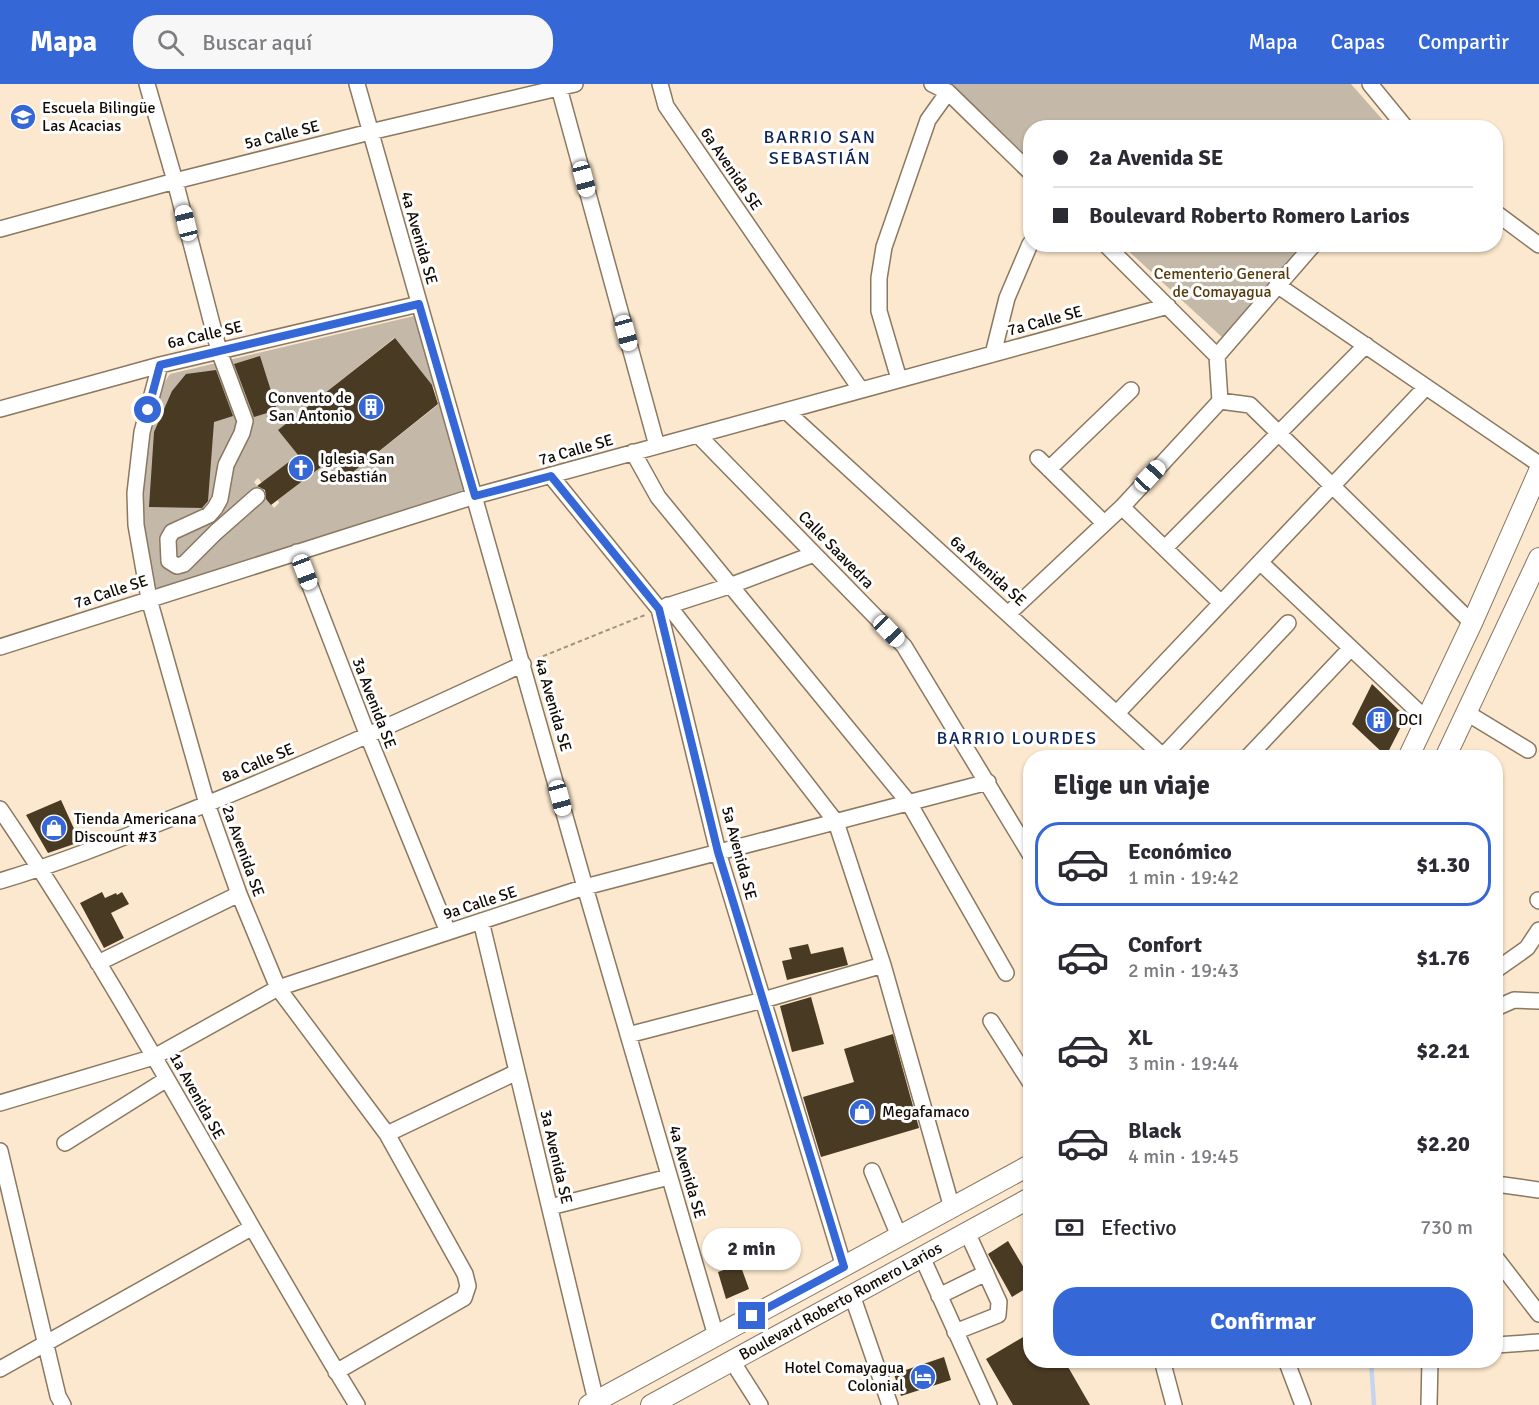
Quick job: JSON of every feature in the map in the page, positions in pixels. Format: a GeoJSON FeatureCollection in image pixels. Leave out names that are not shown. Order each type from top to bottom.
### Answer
{"type":"FeatureCollection","features":[{"type":"Feature","properties":{"kind":"main road"},"geometry":{"type":"LineString","coordinates":[[1412,750],[1472,623],[1539,471]]}},
{"type":"Feature","properties":{"kind":"main road"},"geometry":{"type":"LineString","coordinates":[[1449,750],[1539,558]]}},
{"type":"Feature","properties":{"kind":"main road","name":"Boulevard Roberto Romero Larios"},"geometry":{"type":"LineString","coordinates":[[592,1403],[1023,1169]]}},
{"type":"Feature","properties":{"kind":"main road","name":"Boulevard Roberto Romero Larios"},"geometry":{"type":"LineString","coordinates":[[651,1405],[1023,1202]]}},
{"type":"Feature","properties":{"kind":"street"},"geometry":{"type":"LineString","coordinates":[[147,84],[219,351],[243,413],[244,427],[226,465],[220,498],[215,508],[208,516],[172,531],[168,539],[169,561],[177,566],[184,564],[216,531],[257,496]]}},
{"type":"Feature","properties":{"kind":"street","name":"4a Avenida SE"},"geometry":{"type":"LineString","coordinates":[[357,84],[585,887],[716,1336]]}},
{"type":"Feature","properties":{"kind":"street","name":"5a Calle SE"},"geometry":{"type":"LineString","coordinates":[[0,229],[175,181],[559,86],[575,84]]}},
{"type":"Feature","properties":{"kind":"street","name":"6a Avenida SE"},"geometry":{"type":"LineString","coordinates":[[660,84],[666,106],[861,390]]}},
{"type":"Feature","properties":{"kind":"street"},"geometry":{"type":"LineString","coordinates":[[932,84],[948,92],[1023,165]]}},
{"type":"Feature","properties":{"kind":"street"},"geometry":{"type":"LineString","coordinates":[[1370,84],[1399,120]]}},
{"type":"Feature","properties":{"kind":"street"},"geometry":{"type":"LineString","coordinates":[[559,86],[657,446]]}},
{"type":"Feature","properties":{"kind":"street"},"geometry":{"type":"LineString","coordinates":[[899,380],[879,311],[879,278],[884,247],[928,120],[948,92]]}},
{"type":"Feature","properties":{"kind":"street"},"geometry":{"type":"LineString","coordinates":[[1503,218],[1539,245]]}},
{"type":"Feature","properties":{"kind":"street"},"geometry":{"type":"LineString","coordinates":[[993,354],[1007,298],[1027,252]]}},
{"type":"Feature","properties":{"kind":"street"},"geometry":{"type":"LineString","coordinates":[[1008,614],[1122,507],[1220,401],[1216,356],[1113,252]]}},
{"type":"Feature","properties":{"kind":"street"},"geometry":{"type":"LineString","coordinates":[[1216,356],[1307,252]]}},
{"type":"Feature","properties":{"kind":"street"},"geometry":{"type":"LineString","coordinates":[[1277,285],[1539,464]]}},
{"type":"Feature","properties":{"kind":"street","name":"6a Calle SE"},"geometry":{"type":"LineString","coordinates":[[0,408],[160,365],[419,304]]}},
{"type":"Feature","properties":{"kind":"street","name":"7a Calle SE"},"geometry":{"type":"LineString","coordinates":[[0,647],[475,496],[1168,306]]}},
{"type":"Feature","properties":{"kind":"street"},"geometry":{"type":"LineString","coordinates":[[1165,549],[1366,345]]}},
{"type":"Feature","properties":{"kind":"street","name":"2a Avenida SE"},"geometry":{"type":"LineString","coordinates":[[160,365],[142,432],[135,493],[136,525],[149,599],[207,804],[239,894],[278,988],[387,1134],[465,1274],[468,1286],[464,1298],[336,1372]]}},
{"type":"Feature","properties":{"kind":"street"},"geometry":{"type":"LineString","coordinates":[[1117,713],[1332,483],[1426,387]]}},
{"type":"Feature","properties":{"kind":"street"},"geometry":{"type":"LineString","coordinates":[[1104,523],[1044,463],[1131,390]]}},
{"type":"Feature","properties":{"kind":"street"},"geometry":{"type":"LineString","coordinates":[[1220,401],[1250,405],[1472,623]]}},
{"type":"Feature","properties":{"kind":"street","name":"6a Avenida SE"},"geometry":{"type":"LineString","coordinates":[[786,411],[1157,750]]}},
{"type":"Feature","properties":{"kind":"street","name":"Calle Saavedra"},"geometry":{"type":"LineString","coordinates":[[698,435],[904,646],[1023,842]]}},
{"type":"Feature","properties":{"kind":"street"},"geometry":{"type":"LineString","coordinates":[[633,452],[658,497],[909,803],[1006,973]]}},
{"type":"Feature","properties":{"kind":"street","name":"5a Avenida SE"},"geometry":{"type":"LineString","coordinates":[[551,476],[664,607],[718,852],[844,1267]]}},
{"type":"Feature","properties":{"kind":"street"},"geometry":{"type":"LineString","coordinates":[[1122,507],[1221,603]]}},
{"type":"Feature","properties":{"kind":"street","name":"3a Avenida SE"},"geometry":{"type":"LineString","coordinates":[[297,552],[368,736],[448,932]]}},
{"type":"Feature","properties":{"kind":"street"},"geometry":{"type":"LineString","coordinates":[[814,554],[732,585],[664,607],[836,822],[883,965],[952,1208]]}},
{"type":"Feature","properties":{"kind":"street"},"geometry":{"type":"LineString","coordinates":[[1260,562],[1426,719]]}},
{"type":"Feature","properties":{"kind":"street"},"geometry":{"type":"LineString","coordinates":[[1170,750],[1288,623]]}},
{"type":"Feature","properties":{"kind":"street"},"geometry":{"type":"LineString","coordinates":[[1255,750],[1351,648]]}},
{"type":"Feature","properties":{"kind":"street","name":"8a Calle SE"},"geometry":{"type":"LineString","coordinates":[[0,880],[41,869],[207,804],[368,736],[523,664]]}},
{"type":"Feature","properties":{"kind":"street"},"geometry":{"type":"LineString","coordinates":[[1467,713],[1528,750]]}},
{"type":"Feature","properties":{"kind":"street","name":"9a Calle SE"},"geometry":{"type":"LineString","coordinates":[[0,1103],[154,1057],[278,988],[585,887],[988,782]]}},
{"type":"Feature","properties":{"kind":"street","name":"1a Avenida SE"},"geometry":{"type":"LineString","coordinates":[[0,808],[41,869],[98,963],[251,1228],[357,1405]]}},
{"type":"Feature","properties":{"kind":"street"},"geometry":{"type":"LineString","coordinates":[[98,963],[239,894]]}},
{"type":"Feature","properties":{"kind":"street","name":"3a Avenida SE"},"geometry":{"type":"LineString","coordinates":[[481,921],[550,1207],[592,1403]]}},
{"type":"Feature","properties":{"kind":"street"},"geometry":{"type":"LineString","coordinates":[[1503,965],[1527,948],[1539,930]]}},
{"type":"Feature","properties":{"kind":"street"},"geometry":{"type":"LineString","coordinates":[[628,1035],[763,1000],[883,965]]}},
{"type":"Feature","properties":{"kind":"street"},"geometry":{"type":"LineString","coordinates":[[1503,1005],[1514,1000],[1539,1001]]}},
{"type":"Feature","properties":{"kind":"street"},"geometry":{"type":"LineString","coordinates":[[991,1021],[1023,1071]]}},
{"type":"Feature","properties":{"kind":"street"},"geometry":{"type":"LineString","coordinates":[[387,1134],[517,1072]]}},
{"type":"Feature","properties":{"kind":"street"},"geometry":{"type":"LineString","coordinates":[[65,1143],[166,1078]]}},
{"type":"Feature","properties":{"kind":"street"},"geometry":{"type":"LineString","coordinates":[[0,1151],[45,1344],[58,1396],[63,1405]]}},
{"type":"Feature","properties":{"kind":"street"},"geometry":{"type":"LineString","coordinates":[[872,1171],[899,1236]]}},
{"type":"Feature","properties":{"kind":"street"},"geometry":{"type":"LineString","coordinates":[[550,1207],[669,1177]]}},
{"type":"Feature","properties":{"kind":"street"},"geometry":{"type":"LineString","coordinates":[[1503,1185],[1539,1190]]}},
{"type":"Feature","properties":{"kind":"street"},"geometry":{"type":"LineString","coordinates":[[0,1369],[251,1228]]}},
{"type":"Feature","properties":{"kind":"street"},"geometry":{"type":"LineString","coordinates":[[955,1332],[998,1315],[999,1302],[967,1232]]}},
{"type":"Feature","properties":{"kind":"street"},"geometry":{"type":"LineString","coordinates":[[922,1257],[989,1405]]}},
{"type":"Feature","properties":{"kind":"street"},"geometry":{"type":"LineString","coordinates":[[1503,1267],[1539,1314]]}},
{"type":"Feature","properties":{"kind":"street"},"geometry":{"type":"LineString","coordinates":[[939,1296],[986,1273]]}},
{"type":"Feature","properties":{"kind":"street"},"geometry":{"type":"LineString","coordinates":[[852,1295],[890,1405]]}},
{"type":"Feature","properties":{"kind":"street"},"geometry":{"type":"LineString","coordinates":[[1503,1345],[1539,1342]]}},
{"type":"Feature","properties":{"kind":"street"},"geometry":{"type":"LineString","coordinates":[[732,1361],[760,1405]]}},
{"type":"Feature","properties":{"kind":"street"},"geometry":{"type":"LineString","coordinates":[[1164,1368],[1174,1405]]}},
{"type":"Feature","properties":{"kind":"street"},"geometry":{"type":"LineString","coordinates":[[1289,1368],[1303,1405]]}},
{"type":"Feature","properties":{"kind":"street"},"geometry":{"type":"LineString","coordinates":[[1429,1405],[1430,1368]]}},
{"type":"Feature","properties":{"kind":"path"},"geometry":{"type":"LineString","coordinates":[[523,664],[664,607]]}},
{"type":"Feature","properties":{"kind":"green space"},"geometry":{"type":"Polygon","coordinates":[[[950,84],[1351,84],[1383,120],[1023,120],[1023,152],[950,84]]]}},
{"type":"Feature","properties":{"kind":"green space","name":"Cementerio General de Comayagua"},"geometry":{"type":"Polygon","coordinates":[[[1130,252],[1302,252],[1224,339],[1130,252]]]}},
{"type":"Feature","properties":{"kind":"green space"},"geometry":{"type":"Polygon","coordinates":[[[414,316],[444,399],[469,493],[156,593],[142,517],[143,474],[145,451],[154,408],[170,374],[414,316]],[[394,338],[279,430],[298,455],[262,483],[258,478],[254,482],[274,508],[279,503],[278,500],[333,458],[348,476],[444,400],[394,338]]]}},
{"type":"Feature","properties":{"kind":"building","name":"Convento de San Antonio"},"geometry":{"type":"Polygon","coordinates":[[[395,338],[432,385],[438,404],[348,476],[333,458],[271,505],[266,499],[265,490],[257,486],[298,455],[278,430],[395,338]]]}},
{"type":"Feature","properties":{"kind":"building"},"geometry":{"type":"Polygon","coordinates":[[[260,356],[277,410],[254,417],[234,364],[260,356]]]}},
{"type":"Feature","properties":{"kind":"building"},"geometry":{"type":"Polygon","coordinates":[[[216,370],[233,416],[214,422],[208,501],[202,508],[149,507],[154,432],[172,391],[186,374],[216,370]]]}},
{"type":"Feature","properties":{"kind":"building","name":"DCI"},"geometry":{"type":"Polygon","coordinates":[[[1372,684],[1406,717],[1389,750],[1380,750],[1352,724],[1372,684]]]}},
{"type":"Feature","properties":{"kind":"building","name":"Tienda Americana Discount #3"},"geometry":{"type":"Polygon","coordinates":[[[61,800],[80,842],[48,853],[26,815],[61,800]]]}},
{"type":"Feature","properties":{"kind":"building"},"geometry":{"type":"Polygon","coordinates":[[[102,892],[105,898],[122,892],[129,904],[111,913],[124,938],[104,948],[80,903],[102,892]]]}},
{"type":"Feature","properties":{"kind":"building"},"geometry":{"type":"Polygon","coordinates":[[[808,944],[811,954],[843,947],[848,965],[787,980],[782,961],[792,959],[789,948],[808,944]]]}},
{"type":"Feature","properties":{"kind":"building"},"geometry":{"type":"Polygon","coordinates":[[[811,997],[824,1044],[792,1052],[780,1006],[811,997]]]}},
{"type":"Feature","properties":{"kind":"building","name":"Megafamaco"},"geometry":{"type":"Polygon","coordinates":[[[893,1034],[919,1128],[821,1157],[803,1097],[854,1082],[844,1049],[893,1034]]]}},
{"type":"Feature","properties":{"kind":"building"},"geometry":{"type":"Polygon","coordinates":[[[1008,1241],[1023,1266],[1023,1290],[1012,1297],[988,1254],[1008,1241]]]}},
{"type":"Feature","properties":{"kind":"building"},"geometry":{"type":"Polygon","coordinates":[[[740,1264],[749,1289],[726,1299],[718,1272],[740,1264]]]}},
{"type":"Feature","properties":{"kind":"building"},"geometry":{"type":"Polygon","coordinates":[[[1023,1337],[1023,1368],[1069,1368],[1090,1405],[1013,1405],[986,1359],[1023,1337]]]}},
{"type":"Feature","properties":{"kind":"building","name":"Hotel Comayagua Colonial"},"geometry":{"type":"Polygon","coordinates":[[[944,1357],[951,1380],[901,1396],[894,1374],[944,1357]]]}},
{"type":"Feature","properties":{"kind":"waterway"},"geometry":{"type":"LineString","coordinates":[[1372,1368],[1374,1405]]}},
{"type":"Feature","properties":{"kind":"place","name":"Escuela Bilingüe Las Acacias"},"geometry":{"type":"Point","coordinates":[23,117]}},
{"type":"Feature","properties":{"kind":"place","name":"Convento de San Antonio"},"geometry":{"type":"Point","coordinates":[371,407]}},
{"type":"Feature","properties":{"kind":"place","name":"Iglesia San Sebastián"},"geometry":{"type":"Point","coordinates":[301,468]}},
{"type":"Feature","properties":{"kind":"place","name":"DCI"},"geometry":{"type":"Point","coordinates":[1379,720]}},
{"type":"Feature","properties":{"kind":"place","name":"Tienda Americana Discount #3"},"geometry":{"type":"Point","coordinates":[54,828]}},
{"type":"Feature","properties":{"kind":"place","name":"Megafamaco"},"geometry":{"type":"Point","coordinates":[862,1112]}},
{"type":"Feature","properties":{"kind":"place","name":"Hotel Comayagua Colonial"},"geometry":{"type":"Point","coordinates":[923,1377]}},
{"type":"Feature","properties":{"kind":"district","name":"BARRIO SAN SEBASTIÁN"},"geometry":{"type":"Point","coordinates":[820,147]}},
{"type":"Feature","properties":{"kind":"district","name":"BARRIO LOURDES"},"geometry":{"type":"Point","coordinates":[1017,738]}},
{"type":"Feature","properties":{"kind":"route"},"geometry":{"type":"LineString","coordinates":[[148,410],[160,365],[419,304],[475,496],[551,476],[659,609],[718,852],[844,1267],[752,1316]]}}]}
